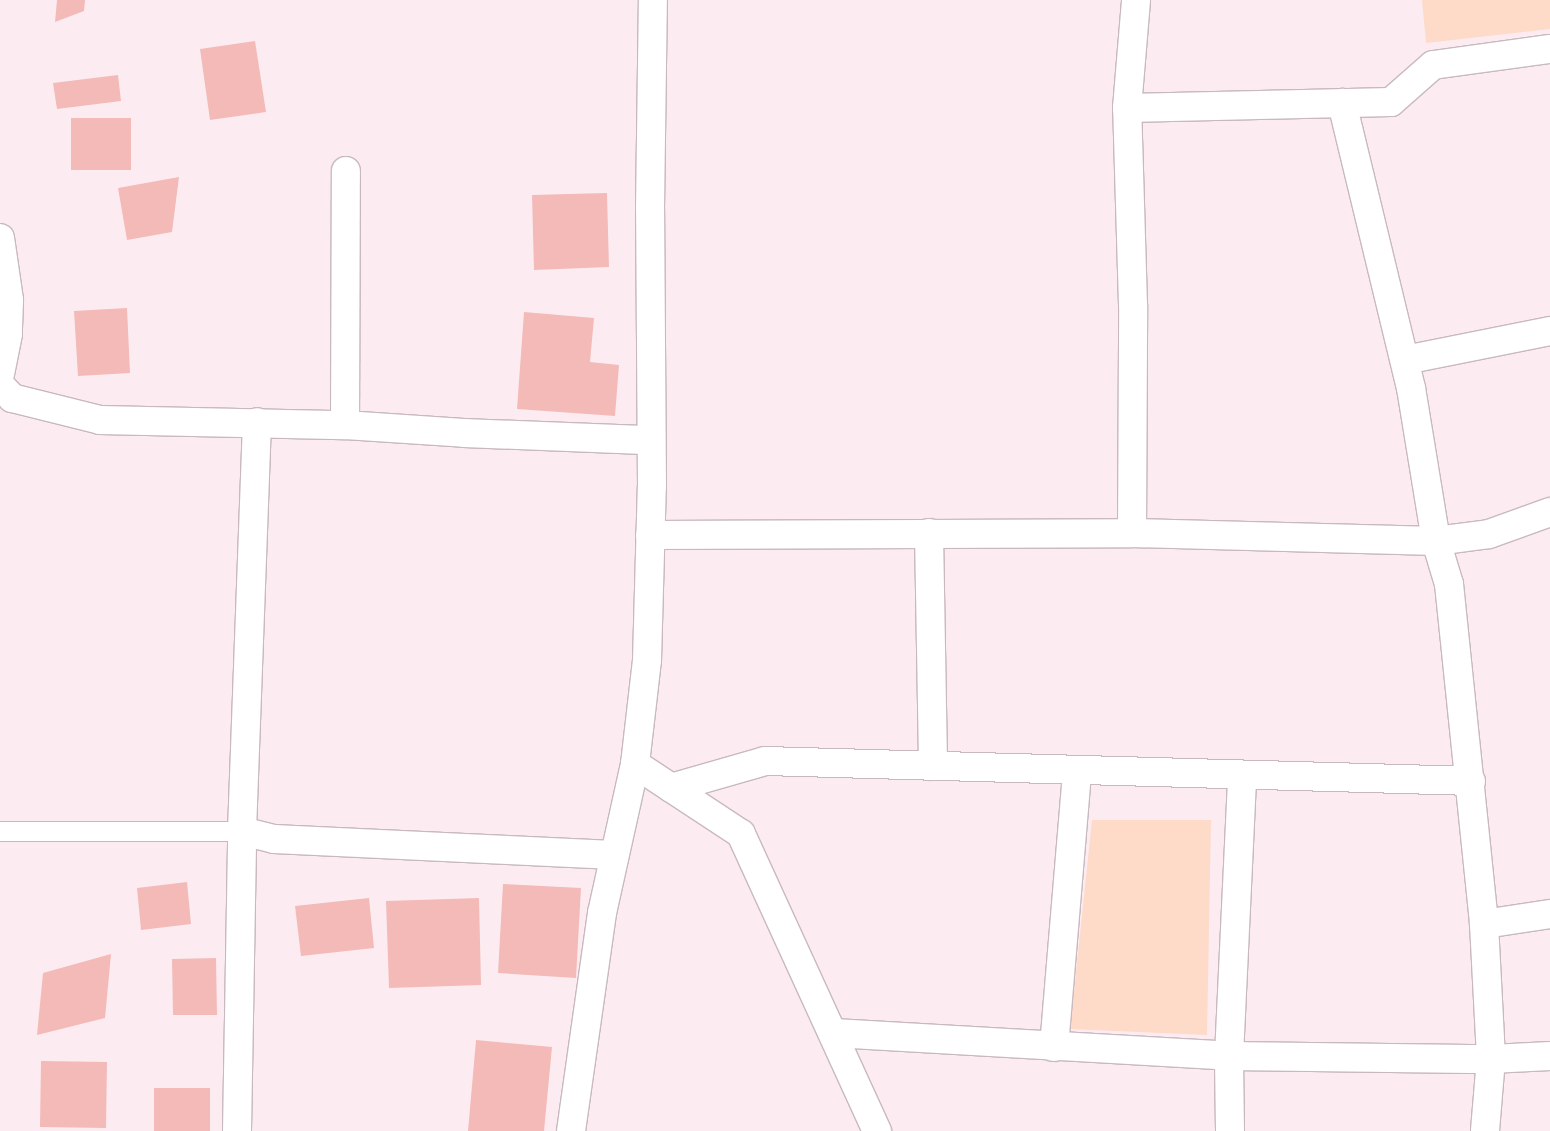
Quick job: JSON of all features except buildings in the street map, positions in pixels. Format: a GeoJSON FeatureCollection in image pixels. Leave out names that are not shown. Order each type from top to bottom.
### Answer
{"type":"FeatureCollection","features":[{"type":"Feature","properties":{"kind":"street"},"geometry":{"type":"LineString","coordinates":[[571,1131],[602,913],[635,764],[648,660],[653,0]]}},
{"type":"Feature","properties":{"kind":"street"},"geometry":{"type":"LineString","coordinates":[[1132,533],[1133,305],[1127,108],[1136,0]]}},
{"type":"Feature","properties":{"kind":"street"},"geometry":{"type":"LineString","coordinates":[[1127,108],[1390,102],[1433,65],[1550,49]]}},
{"type":"Feature","properties":{"kind":"street"},"geometry":{"type":"LineString","coordinates":[[1342,103],[1405,360],[1436,541],[1449,584],[1471,782],[1484,924],[1490,1059],[1485,1131]]}},
{"type":"Feature","properties":{"kind":"street"},"geometry":{"type":"LineString","coordinates":[[345,424],[346,171]]}},
{"type":"Feature","properties":{"kind":"street"},"geometry":{"type":"LineString","coordinates":[[0,238],[8,300],[8,334],[0,374]]}},
{"type":"Feature","properties":{"kind":"street"},"geometry":{"type":"LineString","coordinates":[[1405,360],[1550,331]]}},
{"type":"Feature","properties":{"kind":"street"},"geometry":{"type":"LineString","coordinates":[[0,385],[12,398],[100,420],[345,424],[464,433],[650,440]]}},
{"type":"Feature","properties":{"kind":"street"},"geometry":{"type":"LineString","coordinates":[[237,1131],[242,831],[257,422]]}},
{"type":"Feature","properties":{"kind":"street"},"geometry":{"type":"LineString","coordinates":[[650,535],[1132,533],[1436,541],[1489,534],[1550,512]]}},
{"type":"Feature","properties":{"kind":"street"},"geometry":{"type":"LineString","coordinates":[[929,533],[933,766]]}},
{"type":"Feature","properties":{"kind":"street"},"geometry":{"type":"LineString","coordinates":[[672,788],[765,761],[1471,782]]}},
{"type":"Feature","properties":{"kind":"street"},"geometry":{"type":"LineString","coordinates":[[635,764],[741,834],[834,1033],[877,1131]]}},
{"type":"Feature","properties":{"kind":"street"},"geometry":{"type":"LineString","coordinates":[[1054,1047],[1077,771]]}},
{"type":"Feature","properties":{"kind":"street"},"geometry":{"type":"LineString","coordinates":[[1230,1131],[1229,1056],[1242,776]]}},
{"type":"Feature","properties":{"kind":"street"},"geometry":{"type":"LineString","coordinates":[[242,831],[274,839],[614,855]]}},
{"type":"Feature","properties":{"kind":"street"},"geometry":{"type":"LineString","coordinates":[[1484,924],[1550,914]]}},
{"type":"Feature","properties":{"kind":"street"},"geometry":{"type":"LineString","coordinates":[[834,1033],[1229,1056],[1490,1059],[1550,1056]]}},
{"type":"Feature","properties":{"kind":"lane"},"geometry":{"type":"LineString","coordinates":[[0,831],[242,831]]}},
{"type":"Feature","properties":{"kind":"shaded area"},"geometry":{"type":"Polygon","coordinates":[[[1422,0],[1550,0],[1550,29],[1426,43],[1422,0]]]}},
{"type":"Feature","properties":{"kind":"shaded area"},"geometry":{"type":"Polygon","coordinates":[[[1092,820],[1211,820],[1207,1035],[1070,1029],[1092,820]]]}}]}
